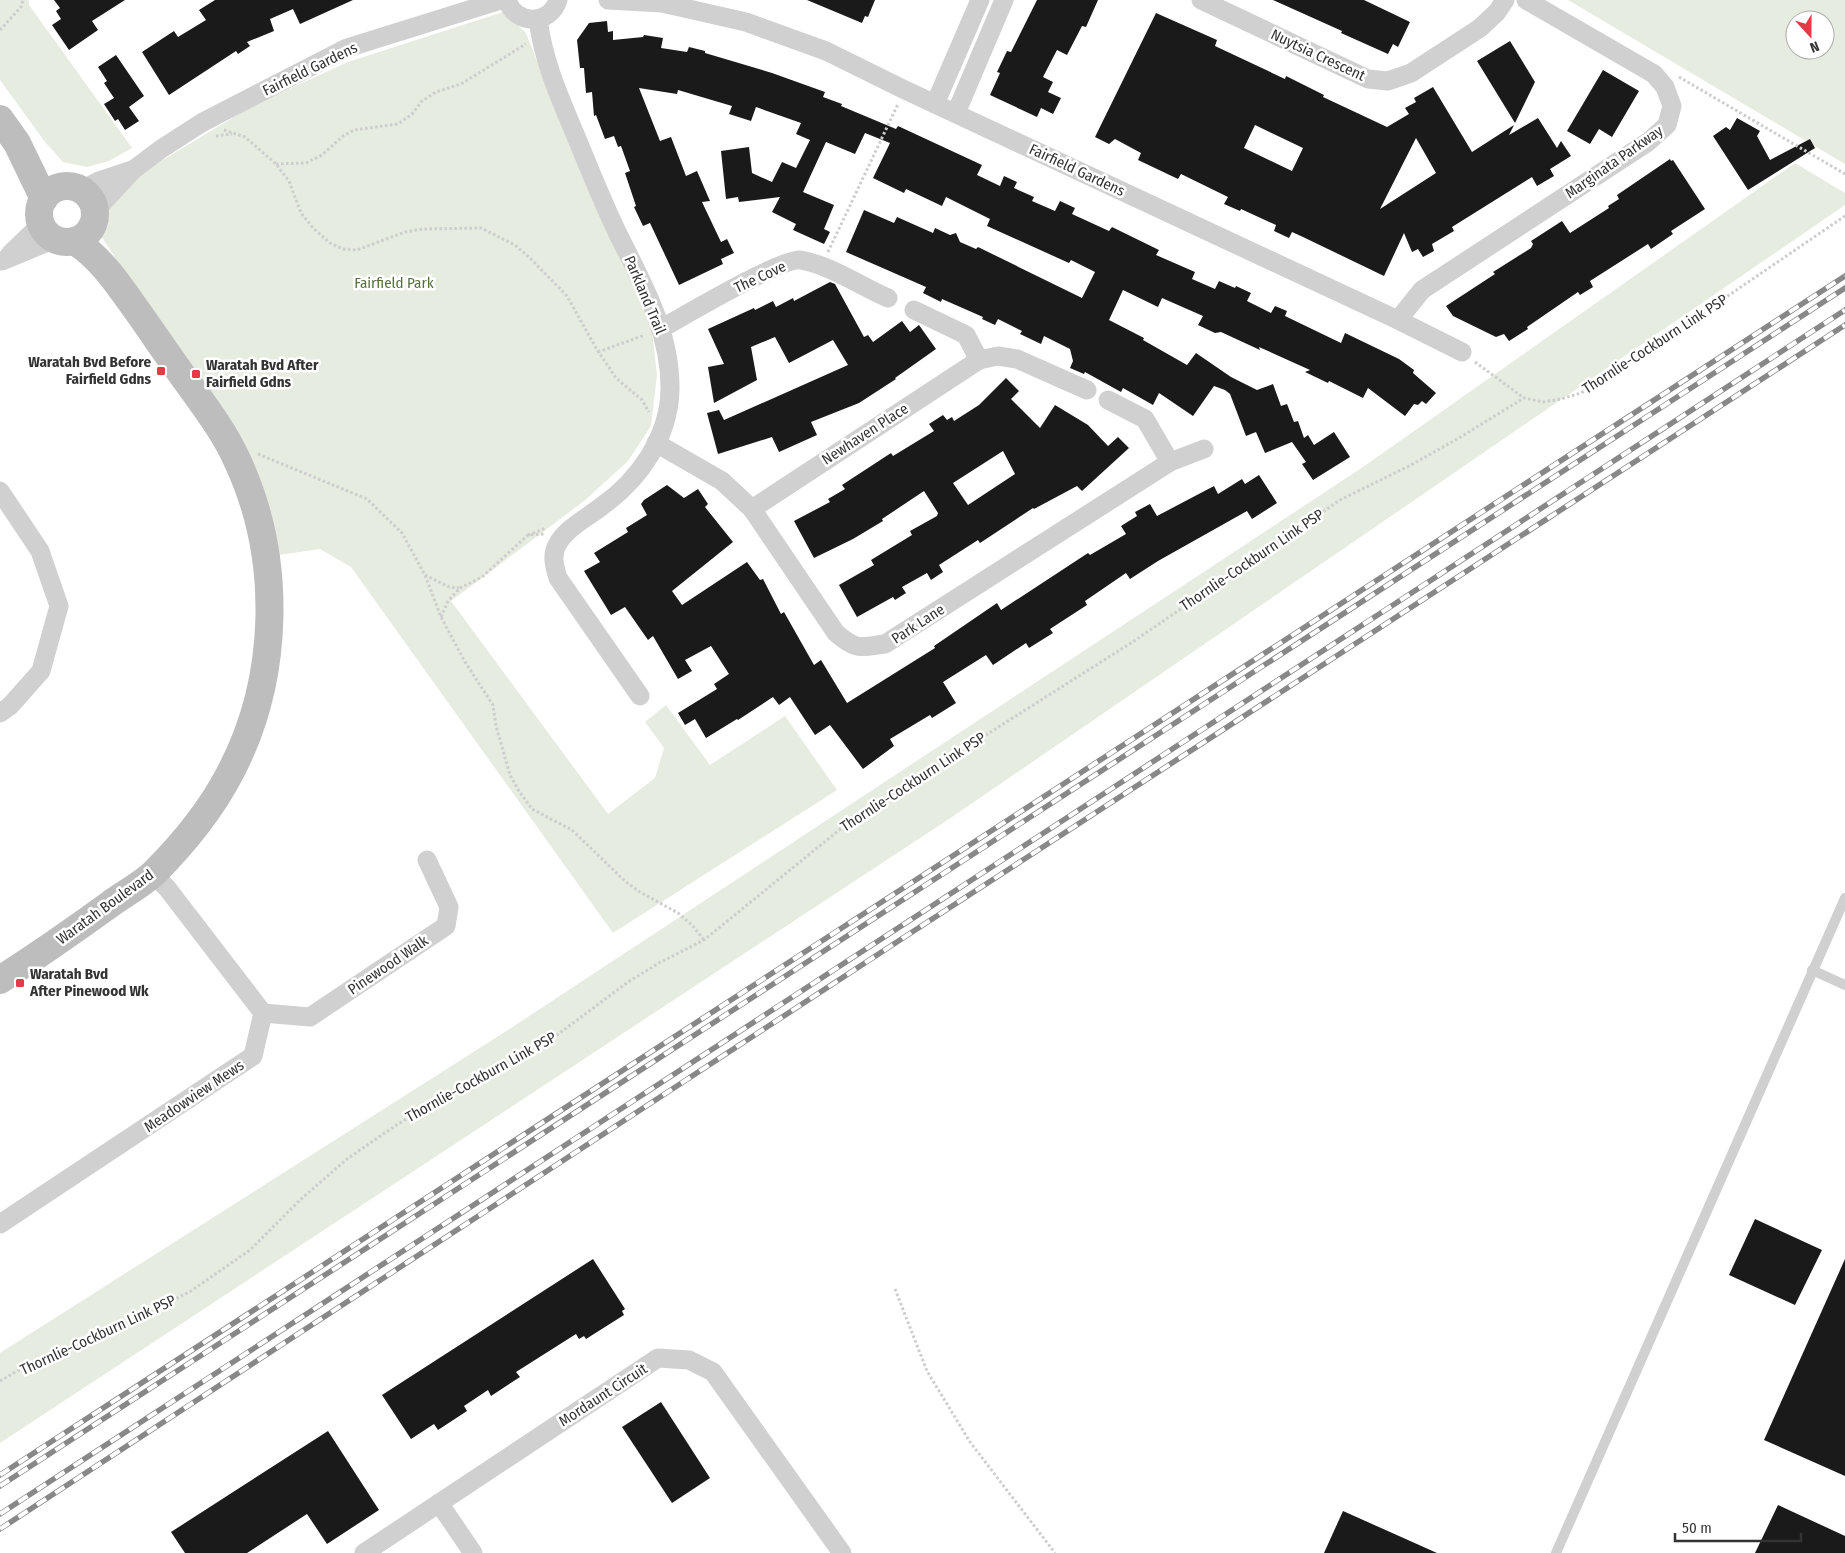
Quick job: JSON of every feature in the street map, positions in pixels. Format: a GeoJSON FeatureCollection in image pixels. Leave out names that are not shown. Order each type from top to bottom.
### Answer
{"type":"FeatureCollection","features":[{"type":"Feature","properties":{"kind":"street","name":"Fairfield Gardens"},"geometry":{"type":"LineString","coordinates":[[85,202],[99,181],[133,170],[202,122],[347,48],[501,0]]}},
{"type":"Feature","properties":{"kind":"street"},"geometry":{"type":"LineString","coordinates":[[507,0],[512,11],[519,17],[528,20],[538,19],[550,13],[558,0]]}},
{"type":"Feature","properties":{"kind":"street","name":"Fairfield Gardens"},"geometry":{"type":"LineString","coordinates":[[608,0],[662,1],[753,24],[826,51],[905,90],[1398,320],[1462,352]]}},
{"type":"Feature","properties":{"kind":"street"},"geometry":{"type":"LineString","coordinates":[[935,104],[980,0]]}},
{"type":"Feature","properties":{"kind":"street"},"geometry":{"type":"LineString","coordinates":[[956,113],[1004,0]]}},
{"type":"Feature","properties":{"kind":"street","name":"Nuytsia Crescent"},"geometry":{"type":"LineString","coordinates":[[1201,0],[1368,79],[1388,81],[1411,73],[1480,28],[1505,0]]}},
{"type":"Feature","properties":{"kind":"street","name":"Marginata Parkway"},"geometry":{"type":"LineString","coordinates":[[1398,320],[1422,290],[1641,146],[1667,125],[1672,106],[1665,87],[1654,74],[1526,0]]}},
{"type":"Feature","properties":{"kind":"street","name":"Parkland Trail"},"geometry":{"type":"LineString","coordinates":[[538,19],[540,38],[550,75],[601,198],[662,328],[668,354],[670,391],[664,426],[656,443],[640,471],[610,500],[567,532],[556,546],[554,561],[558,578],[640,696]]}},
{"type":"Feature","properties":{"kind":"street","name":"Waratah Boulevard"},"geometry":{"type":"LineString","coordinates":[[0,119],[17,143],[54,226],[84,247],[115,280],[215,421],[237,459],[252,499],[262,535],[270,602],[270,631],[262,682],[253,720],[229,776],[205,815],[153,874],[44,952],[0,980]]}},
{"type":"Feature","properties":{"kind":"street","name":"Waratah Boulevard"},"geometry":{"type":"LineString","coordinates":[[17,143],[85,202],[115,280]]}},
{"type":"Feature","properties":{"kind":"street"},"geometry":{"type":"LineString","coordinates":[[1,262],[54,226],[87,234],[85,202],[55,189],[54,226]]}},
{"type":"Feature","properties":{"kind":"street","name":"The Cove"},"geometry":{"type":"LineString","coordinates":[[662,328],[768,270],[799,260],[822,266],[888,298]]}},
{"type":"Feature","properties":{"kind":"street"},"geometry":{"type":"LineString","coordinates":[[914,310],[966,335],[979,360]]}},
{"type":"Feature","properties":{"kind":"street","name":"Newhaven Place"},"geometry":{"type":"LineString","coordinates":[[752,509],[979,360],[998,356],[1017,359],[1087,390]]}},
{"type":"Feature","properties":{"kind":"street"},"geometry":{"type":"LineString","coordinates":[[1108,400],[1145,419],[1170,462]]}},
{"type":"Feature","properties":{"kind":"street","name":"Park Lane"},"geometry":{"type":"LineString","coordinates":[[656,443],[722,481],[752,509],[836,633],[850,645],[866,647],[885,644],[1170,462],[1204,449]]}},
{"type":"Feature","properties":{"kind":"street"},"geometry":{"type":"LineString","coordinates":[[0,491],[40,550],[59,606],[41,671],[10,706],[0,713]]}},
{"type":"Feature","properties":{"kind":"street","name":"Pinewood Walk"},"geometry":{"type":"LineString","coordinates":[[263,1013],[310,1017],[446,926],[449,907],[427,860]]}},
{"type":"Feature","properties":{"kind":"street"},"geometry":{"type":"LineString","coordinates":[[153,874],[167,888],[263,1013]]}},
{"type":"Feature","properties":{"kind":"street","name":"Meadowview Mews"},"geometry":{"type":"LineString","coordinates":[[0,1224],[253,1056],[263,1013]]}},
{"type":"Feature","properties":{"kind":"street","name":"Mordaunt Circuit"},"geometry":{"type":"LineString","coordinates":[[364,1553],[658,1358],[689,1360],[713,1372],[842,1553]]}},
{"type":"Feature","properties":{"kind":"street"},"geometry":{"type":"LineString","coordinates":[[439,1503],[473,1553]]}},
{"type":"Feature","properties":{"kind":"lane"},"geometry":{"type":"LineString","coordinates":[[1556,1553],[1845,898]]}},
{"type":"Feature","properties":{"kind":"lane"},"geometry":{"type":"LineString","coordinates":[[1812,970],[1845,985]]}},
{"type":"Feature","properties":{"kind":"path"},"geometry":{"type":"LineString","coordinates":[[0,30],[21,7],[22,0]]}},
{"type":"Feature","properties":{"kind":"path"},"geometry":{"type":"LineString","coordinates":[[276,164],[306,163],[322,155],[343,136],[354,130],[398,124],[412,114],[422,101],[436,92],[461,84],[521,46],[540,38]]}},
{"type":"Feature","properties":{"kind":"path"},"geometry":{"type":"LineString","coordinates":[[1678,76],[1845,174]]}},
{"type":"Feature","properties":{"kind":"path"},"geometry":{"type":"LineString","coordinates":[[822,266],[905,90]]}},
{"type":"Feature","properties":{"kind":"path"},"geometry":{"type":"LineString","coordinates":[[202,122],[245,137],[276,164],[289,181],[301,213],[313,228],[330,243],[343,249],[357,250],[405,232],[423,229],[481,228],[515,245],[567,296],[598,352],[616,378],[642,400],[649,413],[656,443]]}},
{"type":"Feature","properties":{"kind":"path","name":"Thornlie-Cockburn Link PSP"},"geometry":{"type":"LineString","coordinates":[[0,1381],[24,1367],[116,1329],[192,1291],[250,1250],[300,1200],[347,1159],[395,1126],[467,1082],[523,1056],[557,1035],[628,982],[659,963],[704,940],[849,822],[1134,641],[1340,500],[1427,456],[1524,398],[1543,402],[1581,393],[1606,379],[1845,216]]}},
{"type":"Feature","properties":{"kind":"path"},"geometry":{"type":"LineString","coordinates":[[598,352],[662,328]]}},
{"type":"Feature","properties":{"kind":"path"},"geometry":{"type":"LineString","coordinates":[[1462,352],[1524,398]]}},
{"type":"Feature","properties":{"kind":"path"},"geometry":{"type":"LineString","coordinates":[[253,451],[367,499],[402,534],[424,575],[440,616],[464,662],[492,705],[510,775],[532,810],[572,830],[626,882],[678,913],[692,925],[704,940]]}},
{"type":"Feature","properties":{"kind":"path"},"geometry":{"type":"LineString","coordinates":[[440,616],[448,601],[460,588],[482,577],[528,535],[567,532]]}},
{"type":"Feature","properties":{"kind":"path"},"geometry":{"type":"LineString","coordinates":[[424,575],[449,587],[460,588]]}},
{"type":"Feature","properties":{"kind":"path"},"geometry":{"type":"LineString","coordinates":[[895,1289],[927,1371],[970,1442],[1055,1553]]}},
{"type":"Feature","properties":{"kind":"green space"},"geometry":{"type":"Polygon","coordinates":[[[0,0],[29,0],[29,5],[132,148],[109,161],[87,167],[63,162],[45,142],[0,80],[0,0]]]}},
{"type":"Feature","properties":{"kind":"green space"},"geometry":{"type":"Polygon","coordinates":[[[1568,0],[1845,0],[1845,164],[1568,0]]]}},
{"type":"Feature","properties":{"kind":"green space","name":"Fairfield Park"},"geometry":{"type":"Polygon","coordinates":[[[503,12],[526,33],[550,94],[624,263],[652,330],[657,375],[651,426],[628,461],[584,501],[451,601],[608,814],[655,778],[664,748],[645,722],[666,705],[710,765],[785,716],[837,790],[613,933],[351,567],[320,549],[279,555],[248,458],[99,233],[103,196],[254,105],[348,62],[503,12]]]}},
{"type":"Feature","properties":{"kind":"green space"},"geometry":{"type":"Polygon","coordinates":[[[1795,163],[1845,193],[1845,205],[952,817],[0,1443],[0,1353],[508,1030],[1363,467],[1795,163]]]}},
{"type":"Feature","properties":{"kind":"building"},"geometry":{"type":"Polygon","coordinates":[[[54,0],[125,0],[92,21],[98,30],[69,50],[52,25],[61,19],[56,11],[60,8],[54,0]]]}},
{"type":"Feature","properties":{"kind":"building"},"geometry":{"type":"Polygon","coordinates":[[[215,0],[353,0],[300,24],[293,9],[270,19],[274,31],[247,42],[250,46],[238,54],[236,51],[169,95],[142,52],[174,31],[178,37],[206,20],[199,10],[215,0]]]}},
{"type":"Feature","properties":{"kind":"building"},"geometry":{"type":"Polygon","coordinates":[[[807,0],[875,0],[868,17],[865,16],[862,23],[807,0]]]}},
{"type":"Feature","properties":{"kind":"building"},"geometry":{"type":"Polygon","coordinates":[[[1037,0],[1098,0],[1086,27],[1082,26],[1067,55],[1057,50],[1043,77],[1053,82],[1048,92],[1061,98],[1053,114],[1041,108],[1037,117],[990,95],[1000,73],[997,72],[1007,51],[1011,52],[1037,0]]]}},
{"type":"Feature","properties":{"kind":"building"},"geometry":{"type":"Polygon","coordinates":[[[1273,0],[1364,0],[1410,22],[1398,47],[1393,44],[1388,54],[1273,0]]]}},
{"type":"Feature","properties":{"kind":"building"},"geometry":{"type":"Polygon","coordinates":[[[1156,13],[1217,40],[1215,46],[1285,79],[1286,76],[1324,95],[1323,97],[1387,127],[1409,114],[1405,108],[1416,102],[1414,98],[1433,87],[1472,152],[1514,125],[1509,135],[1538,118],[1557,148],[1561,141],[1571,156],[1550,169],[1554,176],[1537,186],[1532,177],[1452,227],[1454,231],[1432,244],[1434,251],[1423,257],[1418,249],[1412,252],[1404,233],[1384,276],[1292,232],[1289,238],[1274,231],[1276,225],[1241,209],[1240,211],[1224,204],[1228,197],[1181,174],[1178,179],[1138,160],[1141,153],[1115,139],[1109,144],[1095,137],[1156,13]],[[1255,125],[1244,148],[1292,171],[1303,148],[1255,125]],[[1416,138],[1415,140],[1380,209],[1436,173],[1416,138]]]}},
{"type":"Feature","properties":{"kind":"building"},"geometry":{"type":"Polygon","coordinates":[[[607,21],[608,32],[613,31],[613,40],[643,37],[644,35],[663,38],[661,48],[687,52],[689,47],[705,51],[705,53],[772,73],[825,92],[823,97],[842,104],[841,106],[896,129],[898,126],[982,165],[977,175],[1000,186],[1004,176],[1017,182],[1014,188],[1034,197],[1032,201],[1055,211],[1060,201],[1075,208],[1072,214],[1109,231],[1112,227],[1159,250],[1156,255],[1195,272],[1192,279],[1215,289],[1219,281],[1235,288],[1236,286],[1251,293],[1247,301],[1271,313],[1275,306],[1287,311],[1285,316],[1341,343],[1345,333],[1399,359],[1414,370],[1413,373],[1436,393],[1426,404],[1422,401],[1418,405],[1414,404],[1405,416],[1368,388],[1363,398],[1329,381],[1328,383],[1305,372],[1310,370],[1259,347],[1260,350],[1221,332],[1215,333],[1198,325],[1203,316],[1162,298],[1158,307],[1123,290],[1109,320],[1144,338],[1143,340],[1187,365],[1196,353],[1231,377],[1257,390],[1273,384],[1281,406],[1287,404],[1294,422],[1298,421],[1304,438],[1308,435],[1314,445],[1334,432],[1350,457],[1313,480],[1302,464],[1306,462],[1292,442],[1265,453],[1256,432],[1246,436],[1230,394],[1225,390],[1214,386],[1193,416],[1159,393],[1153,405],[1123,388],[1121,392],[1085,372],[1084,374],[1070,368],[1073,361],[1070,349],[1044,336],[1041,344],[1020,334],[1022,331],[998,319],[995,325],[982,319],[983,317],[942,299],[941,302],[923,293],[926,287],[846,252],[864,210],[894,223],[897,217],[933,233],[935,228],[950,235],[956,233],[960,242],[976,249],[978,247],[1082,298],[1095,272],[1071,260],[1069,263],[987,226],[990,219],[946,197],[942,206],[906,189],[904,193],[873,178],[890,143],[865,133],[855,154],[826,142],[803,192],[834,205],[824,229],[830,232],[824,244],[793,230],[796,224],[772,212],[780,197],[739,202],[738,197],[726,199],[721,151],[749,147],[752,173],[772,182],[782,162],[796,168],[810,140],[796,134],[801,123],[756,107],[751,121],[729,114],[732,106],[678,90],[677,94],[639,88],[660,141],[671,137],[686,176],[697,171],[710,201],[702,202],[721,242],[727,239],[734,253],[721,259],[723,264],[679,285],[650,223],[643,226],[634,207],[636,206],[625,173],[630,171],[621,146],[618,147],[614,136],[605,139],[596,115],[594,116],[592,92],[586,93],[584,68],[580,68],[577,40],[589,23],[607,21]]]}},
{"type":"Feature","properties":{"kind":"building"},"geometry":{"type":"Polygon","coordinates":[[[1510,41],[1535,82],[1515,123],[1477,61],[1510,41]]]}},
{"type":"Feature","properties":{"kind":"building"},"geometry":{"type":"Polygon","coordinates":[[[116,55],[144,96],[129,107],[139,121],[125,130],[118,119],[115,121],[104,104],[114,98],[104,83],[107,81],[98,67],[116,55]]]}},
{"type":"Feature","properties":{"kind":"building"},"geometry":{"type":"Polygon","coordinates":[[[1603,70],[1639,91],[1612,137],[1599,129],[1590,144],[1567,131],[1603,70]]]}},
{"type":"Feature","properties":{"kind":"building"},"geometry":{"type":"Polygon","coordinates":[[[1737,118],[1760,131],[1757,136],[1770,160],[1810,139],[1815,148],[1748,190],[1713,136],[1726,127],[1730,130],[1737,118]]]}},
{"type":"Feature","properties":{"kind":"building"},"geometry":{"type":"Polygon","coordinates":[[[1670,159],[1671,161],[1673,160],[1705,209],[1671,231],[1673,234],[1651,249],[1648,244],[1590,281],[1593,287],[1580,295],[1578,292],[1509,341],[1504,334],[1496,337],[1453,316],[1446,306],[1495,274],[1493,272],[1531,248],[1533,244],[1531,241],[1562,221],[1570,233],[1609,208],[1608,206],[1619,199],[1617,195],[1670,159]]]}},
{"type":"Feature","properties":{"kind":"building"},"geometry":{"type":"Polygon","coordinates":[[[830,282],[835,284],[864,337],[868,335],[873,342],[902,321],[910,332],[919,325],[936,349],[896,379],[859,403],[811,422],[817,435],[779,452],[772,437],[718,454],[707,413],[719,410],[724,420],[848,365],[833,340],[789,363],[775,337],[751,347],[757,380],[714,403],[708,367],[724,364],[708,329],[773,301],[776,307],[793,298],[794,301],[830,282]]]}},
{"type":"Feature","properties":{"kind":"building"},"geometry":{"type":"Polygon","coordinates":[[[1006,378],[1019,391],[1011,399],[1040,428],[1055,405],[1088,425],[1108,446],[1118,437],[1129,448],[1082,491],[1077,486],[1033,508],[980,543],[978,540],[939,565],[943,572],[931,580],[927,573],[902,587],[906,593],[895,600],[893,597],[857,617],[839,585],[874,565],[871,560],[912,535],[910,531],[937,516],[938,513],[924,491],[882,519],[883,521],[853,539],[814,558],[794,521],[830,502],[828,499],[845,489],[842,485],[891,453],[893,456],[934,431],[929,424],[943,415],[947,420],[952,417],[954,421],[979,405],[1006,378]],[[1003,451],[953,483],[968,505],[1015,474],[1003,451]]]}},
{"type":"Feature","properties":{"kind":"building"},"geometry":{"type":"Polygon","coordinates":[[[1259,475],[1277,503],[1252,519],[1247,511],[1130,579],[1126,573],[1085,601],[1087,605],[1050,629],[1053,633],[1029,648],[1026,643],[993,665],[986,655],[943,682],[956,703],[932,718],[930,715],[890,739],[894,746],[863,769],[830,725],[815,735],[790,697],[779,705],[773,697],[706,738],[695,719],[685,725],[678,713],[717,689],[714,684],[729,674],[711,646],[685,660],[692,671],[678,679],[653,636],[648,640],[625,607],[611,615],[584,571],[600,562],[594,553],[628,532],[626,528],[647,515],[641,504],[644,500],[667,485],[684,498],[698,489],[708,504],[705,507],[733,542],[672,591],[682,605],[747,562],[760,580],[763,579],[781,614],[784,612],[814,665],[821,660],[847,703],[935,648],[934,646],[997,603],[1001,610],[1088,553],[1090,555],[1126,534],[1121,526],[1137,516],[1135,512],[1150,504],[1157,516],[1214,486],[1218,494],[1242,479],[1245,484],[1259,475]]]}},
{"type":"Feature","properties":{"kind":"building"},"geometry":{"type":"Polygon","coordinates":[[[1755,1219],[1822,1250],[1795,1305],[1729,1275],[1755,1219]]]}},
{"type":"Feature","properties":{"kind":"building"},"geometry":{"type":"Polygon","coordinates":[[[593,1259],[625,1309],[622,1311],[624,1315],[586,1339],[584,1336],[579,1339],[576,1334],[516,1372],[520,1377],[491,1396],[488,1390],[464,1406],[467,1411],[438,1430],[434,1424],[411,1439],[382,1395],[593,1259]]]}},
{"type":"Feature","properties":{"kind":"building"},"geometry":{"type":"Polygon","coordinates":[[[1845,1259],[1845,1476],[1764,1440],[1845,1259]]]}},
{"type":"Feature","properties":{"kind":"building"},"geometry":{"type":"Polygon","coordinates":[[[661,1402],[710,1478],[672,1503],[622,1427],[661,1402]]]}},
{"type":"Feature","properties":{"kind":"building"},"geometry":{"type":"Polygon","coordinates":[[[328,1431],[379,1510],[327,1544],[307,1514],[247,1553],[185,1553],[171,1532],[328,1431]]]}},
{"type":"Feature","properties":{"kind":"building"},"geometry":{"type":"Polygon","coordinates":[[[1778,1505],[1845,1536],[1845,1553],[1755,1553],[1778,1505]]]}},
{"type":"Feature","properties":{"kind":"building"},"geometry":{"type":"Polygon","coordinates":[[[1343,1511],[1437,1553],[1324,1553],[1343,1511]]]}},
{"type":"Feature","properties":{"kind":"railway"},"geometry":{"type":"LineString","coordinates":[[0,1475],[1845,276]]}},
{"type":"Feature","properties":{"kind":"railway"},"geometry":{"type":"LineString","coordinates":[[0,1486],[1845,288]]}},
{"type":"Feature","properties":{"kind":"railway"},"geometry":{"type":"LineString","coordinates":[[0,1514],[1845,310]]}},
{"type":"Feature","properties":{"kind":"railway"},"geometry":{"type":"LineString","coordinates":[[0,1529],[1845,325]]}},
{"type":"Feature","properties":{"kind":"place","name":"Waratah Bvd Before Fairfield Gdns"},"geometry":{"type":"Point","coordinates":[161,371]}},
{"type":"Feature","properties":{"kind":"place","name":"Waratah Bvd After Fairfield Gdns"},"geometry":{"type":"Point","coordinates":[196,374]}},
{"type":"Feature","properties":{"kind":"place","name":"Waratah Bvd After Pinewood Wk"},"geometry":{"type":"Point","coordinates":[20,983]}}]}
